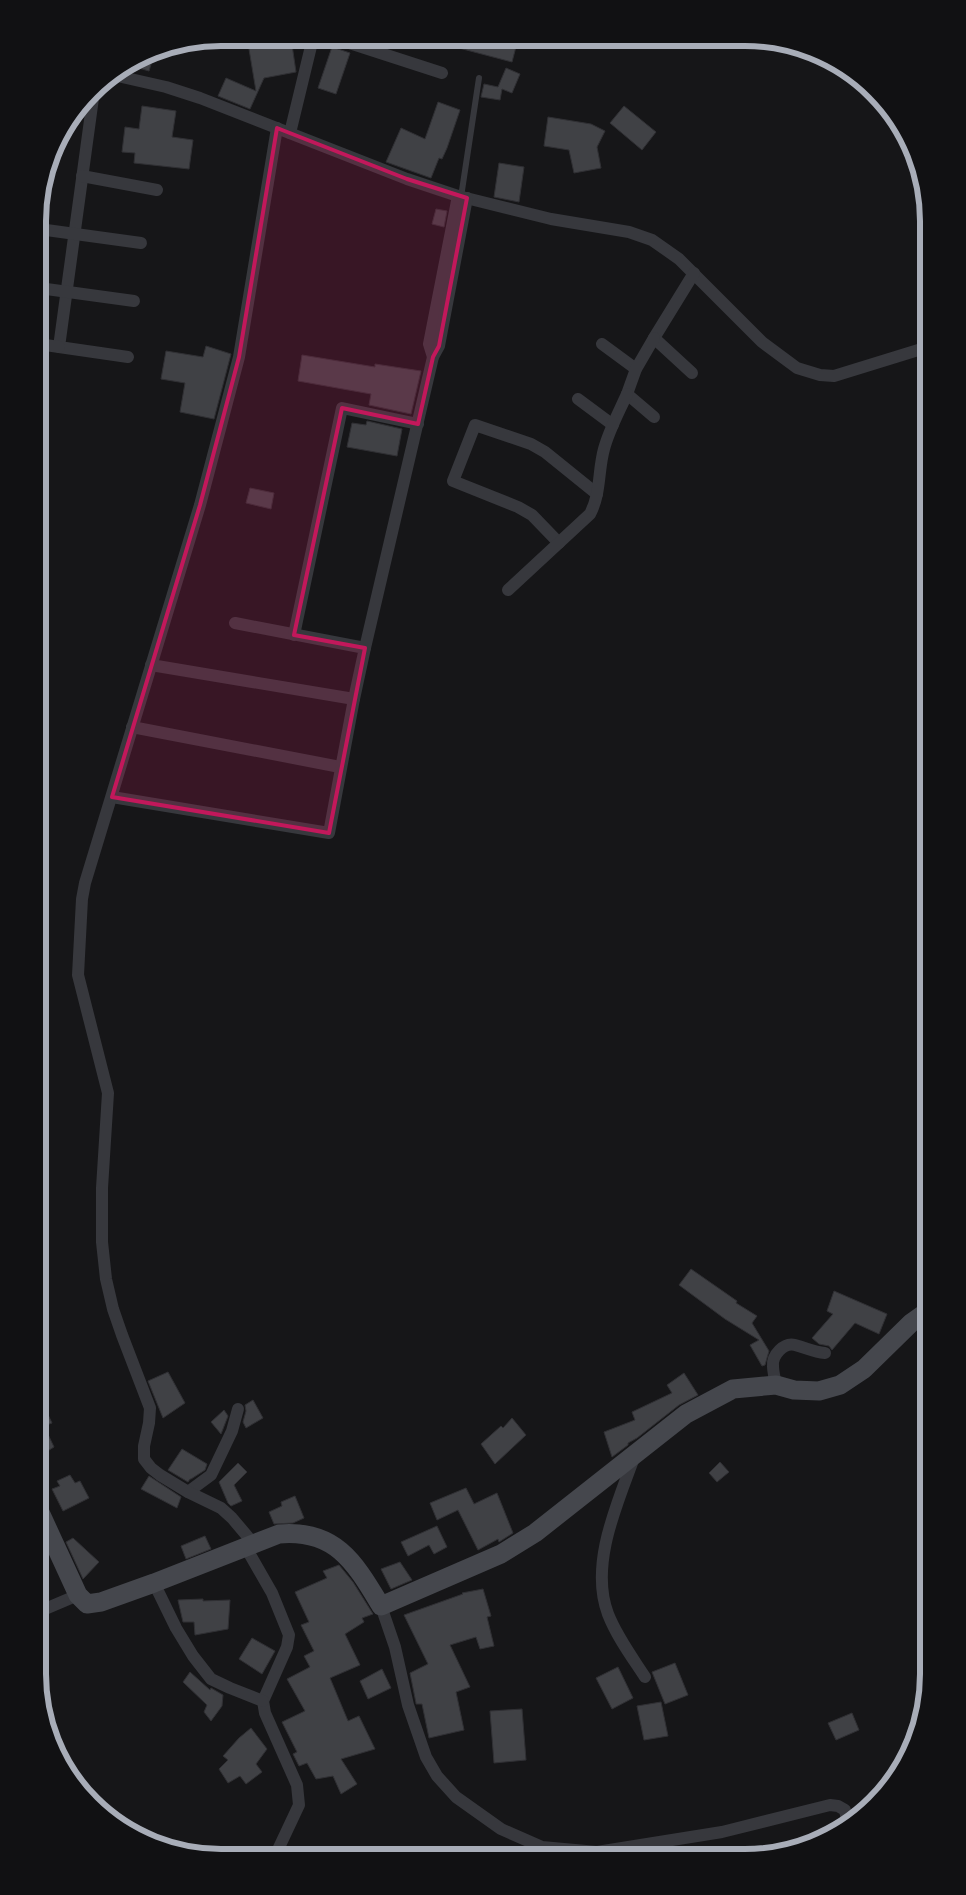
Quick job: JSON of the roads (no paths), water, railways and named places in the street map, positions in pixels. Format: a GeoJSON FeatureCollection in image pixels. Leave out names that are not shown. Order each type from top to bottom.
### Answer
{"type":"FeatureCollection","features":[{"type":"Feature","properties":{"kind":"street"},"geometry":{"type":"LineString","coordinates":[[290,133],[311,46]]}},
{"type":"Feature","properties":{"kind":"street"},"geometry":{"type":"LineString","coordinates":[[359,46],[442,73]]}},
{"type":"Feature","properties":{"kind":"street"},"geometry":{"type":"LineString","coordinates":[[123,77],[166,87],[200,98],[407,180],[462,197],[551,219],[629,232],[652,240],[666,248],[694,273],[762,342],[797,368],[834,376],[920,349]]}},
{"type":"Feature","properties":{"kind":"street"},"geometry":{"type":"LineString","coordinates":[[59,347],[92,103]]}},
{"type":"Feature","properties":{"kind":"street"},"geometry":{"type":"LineString","coordinates":[[277,128],[239,357],[200,505],[82,899],[78,975],[108,1093],[102,1188],[102,1242],[106,1279],[116,1318],[150,1408],[144,1446],[144,1459],[160,1476],[221,1508],[232,1518],[249,1545],[272,1593],[289,1635],[288,1647],[263,1701],[265,1713],[297,1785],[299,1805],[278,1849]]}},
{"type":"Feature","properties":{"kind":"street"},"geometry":{"type":"LineString","coordinates":[[82,176],[157,190]]}},
{"type":"Feature","properties":{"kind":"street"},"geometry":{"type":"LineString","coordinates":[[112,797],[328,833],[365,648],[433,357],[429,344],[462,197]]}},
{"type":"Feature","properties":{"kind":"street"},"geometry":{"type":"LineString","coordinates":[[47,230],[141,243]]}},
{"type":"Feature","properties":{"kind":"street"},"geometry":{"type":"LineString","coordinates":[[508,590],[590,514],[597,494],[604,448],[636,369],[694,273]]}},
{"type":"Feature","properties":{"kind":"street"},"geometry":{"type":"LineString","coordinates":[[47,289],[134,301]]}},
{"type":"Feature","properties":{"kind":"street"},"geometry":{"type":"LineString","coordinates":[[654,338],[692,373]]}},
{"type":"Feature","properties":{"kind":"street"},"geometry":{"type":"LineString","coordinates":[[602,344],[636,369]]}},
{"type":"Feature","properties":{"kind":"street"},"geometry":{"type":"LineString","coordinates":[[47,345],[128,357]]}},
{"type":"Feature","properties":{"kind":"street"},"geometry":{"type":"LineString","coordinates":[[627,394],[654,417]]}},
{"type":"Feature","properties":{"kind":"street"},"geometry":{"type":"LineString","coordinates":[[578,399],[612,425]]}},
{"type":"Feature","properties":{"kind":"street"},"geometry":{"type":"LineString","coordinates":[[294,635],[342,408],[418,424]]}},
{"type":"Feature","properties":{"kind":"street"},"geometry":{"type":"LineString","coordinates":[[559,543],[532,515],[500,498],[453,481],[475,425],[531,444],[545,452],[597,494]]}},
{"type":"Feature","properties":{"kind":"street"},"geometry":{"type":"LineString","coordinates":[[235,623],[365,648]]}},
{"type":"Feature","properties":{"kind":"street"},"geometry":{"type":"LineString","coordinates":[[152,665],[354,700]]}},
{"type":"Feature","properties":{"kind":"street"},"geometry":{"type":"LineString","coordinates":[[132,727],[340,767]]}},
{"type":"Feature","properties":{"kind":"street"},"geometry":{"type":"LineString","coordinates":[[381,1606],[501,1554],[535,1532],[686,1414],[734,1389],[776,1385],[794,1390],[819,1391],[840,1385],[864,1369],[919,1317]]}},
{"type":"Feature","properties":{"kind":"street"},"geometry":{"type":"LineString","coordinates":[[776,1385],[772,1364],[776,1353],[783,1347],[793,1344],[813,1352],[825,1353]]}},
{"type":"Feature","properties":{"kind":"street"},"geometry":{"type":"LineString","coordinates":[[188,1492],[211,1475],[232,1431],[238,1409]]}},
{"type":"Feature","properties":{"kind":"street"},"geometry":{"type":"LineString","coordinates":[[636,1453],[610,1523],[601,1584],[607,1613],[620,1640],[645,1677]]}},
{"type":"Feature","properties":{"kind":"street"},"geometry":{"type":"LineString","coordinates":[[46,1526],[78,1595],[84,1602],[92,1604],[154,1583],[279,1534],[295,1532],[326,1540],[341,1551],[358,1568],[381,1606],[396,1647],[408,1705],[426,1757],[437,1776],[456,1796],[501,1829],[542,1847],[564,1849]]}},
{"type":"Feature","properties":{"kind":"street"},"geometry":{"type":"LineString","coordinates":[[154,1583],[176,1628],[193,1656],[211,1679],[263,1701]]}},
{"type":"Feature","properties":{"kind":"street"},"geometry":{"type":"LineString","coordinates":[[46,1609],[78,1595]]}},
{"type":"Feature","properties":{"kind":"street"},"geometry":{"type":"LineString","coordinates":[[616,1849],[722,1832],[830,1805],[838,1806],[845,1810],[846,1816]]}},
{"type":"Feature","properties":{"kind":"lane"},"geometry":{"type":"LineString","coordinates":[[462,197],[479,78]]}}]}
